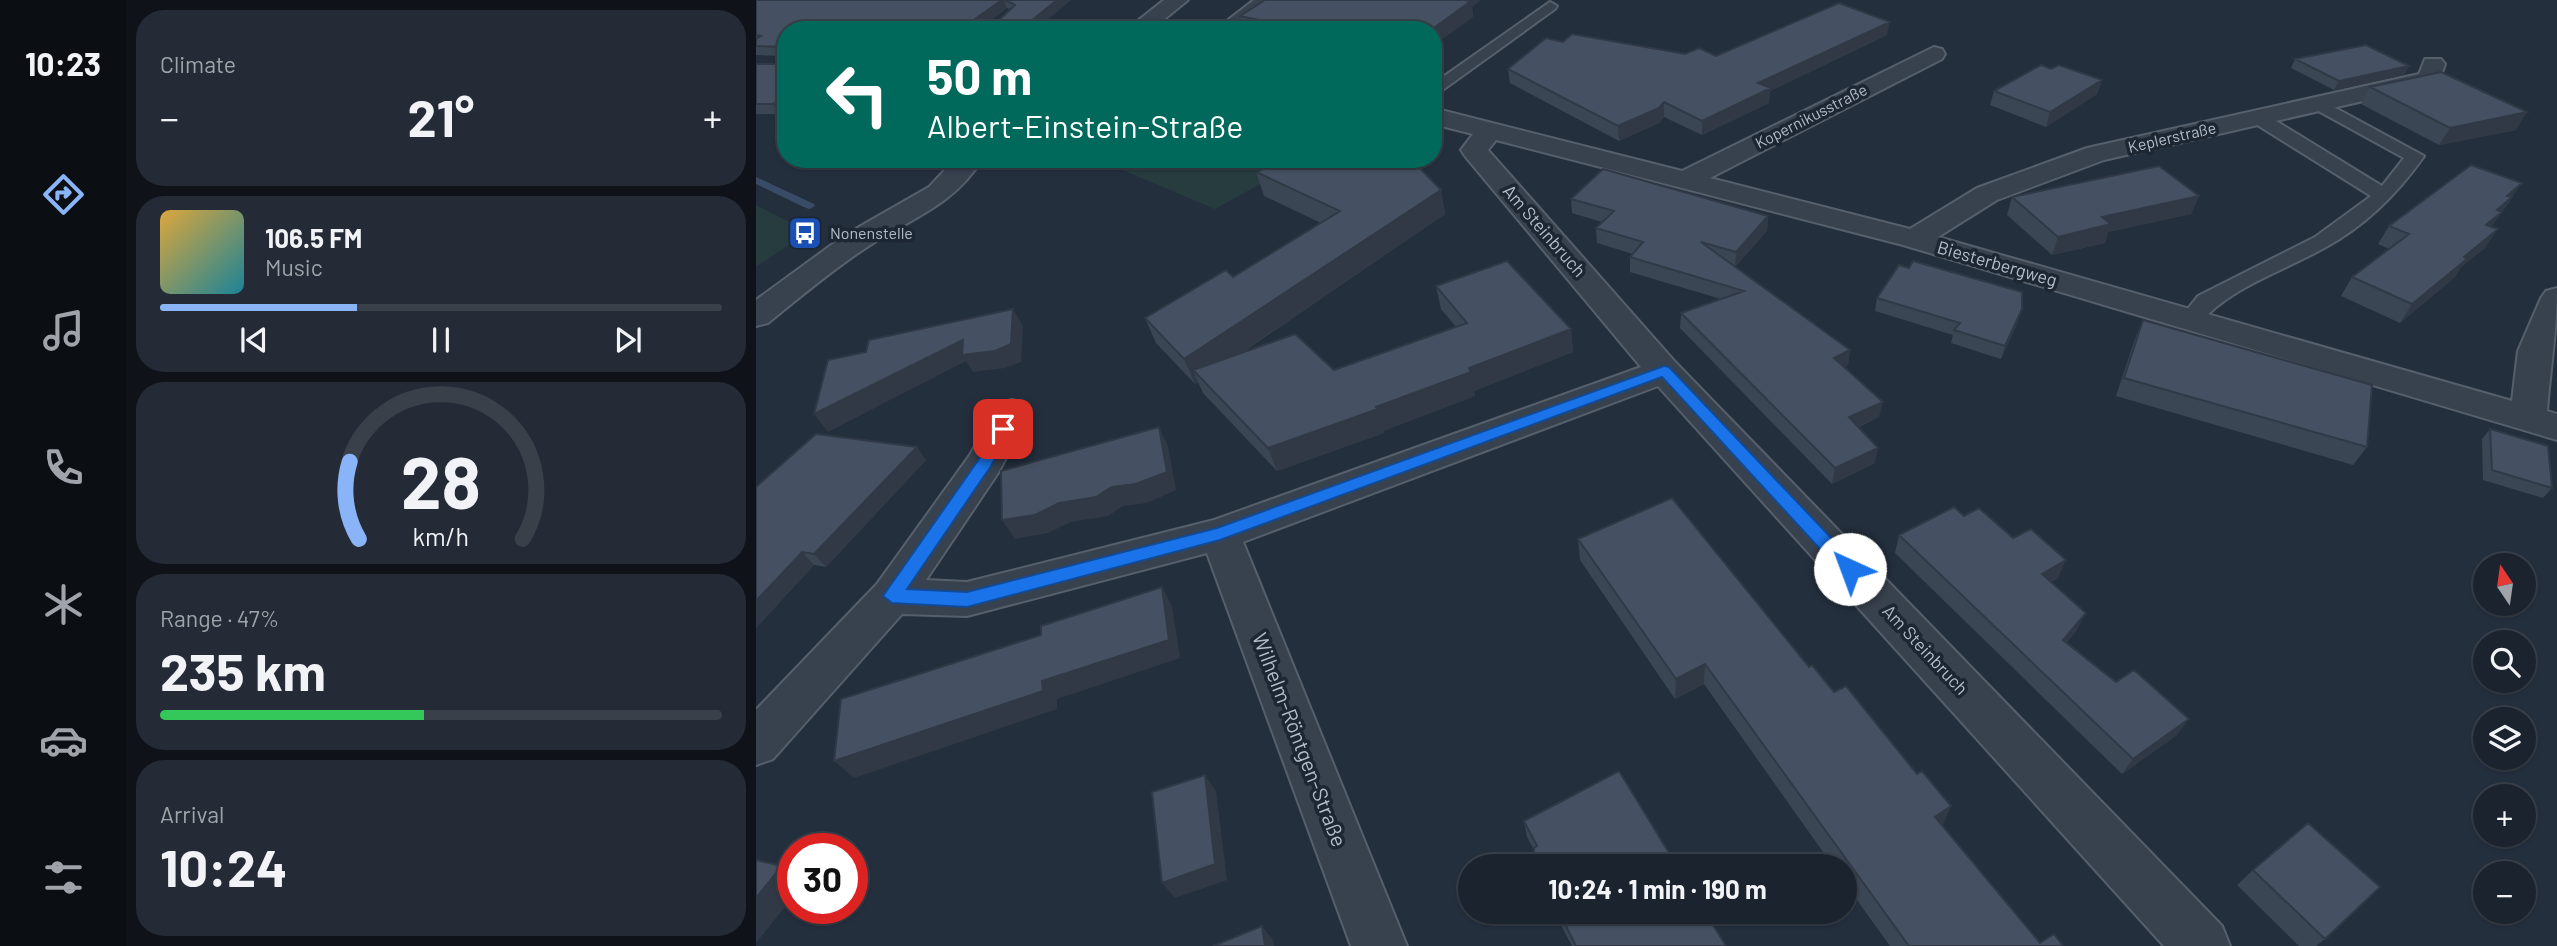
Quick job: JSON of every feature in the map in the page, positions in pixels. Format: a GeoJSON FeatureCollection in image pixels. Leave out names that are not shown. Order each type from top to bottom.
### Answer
{"type":"FeatureCollection","features":[{"type":"Feature","properties":{"kind":"street"},"geometry":{"type":"LineString","coordinates":[[1149,21],[1177,0]]}},
{"type":"Feature","properties":{"kind":"street","name":"Kopernikusstraße"},"geometry":{"type":"LineString","coordinates":[[1688,179],[1934,54]]}},
{"type":"Feature","properties":{"kind":"street","name":"Keplerstraße"},"geometry":{"type":"LineString","coordinates":[[1914,239],[1987,194],[2096,154],[2430,79],[2433,64]]}},
{"type":"Feature","properties":{"kind":"street","name":"Biesterbergweg"},"geometry":{"type":"LineString","coordinates":[[1442,118],[1914,239],[2543,423]]}},
{"type":"Feature","properties":{"kind":"street","name":"Am Steinbruch"},"geometry":{"type":"LineString","coordinates":[[1490,130],[1475,150],[1664,371],[2202,946]]}},
{"type":"Feature","properties":{"kind":"street"},"geometry":{"type":"LineString","coordinates":[[870,232],[886,209],[943,168]]}},
{"type":"Feature","properties":{"kind":"street"},"geometry":{"type":"LineString","coordinates":[[756,316],[870,232],[925,202],[965,168]]}},
{"type":"Feature","properties":{"kind":"street"},"geometry":{"type":"LineString","coordinates":[[2543,423],[2535,352],[2557,298]]}},
{"type":"Feature","properties":{"kind":"street"},"geometry":{"type":"LineString","coordinates":[[892,596],[967,599],[1220,534],[1664,371]]}},
{"type":"Feature","properties":{"kind":"street"},"geometry":{"type":"LineString","coordinates":[[756,744],[892,596],[985,463],[1012,412]]}},
{"type":"Feature","properties":{"kind":"street","name":"Wilhelm-Röntgen-Straße"},"geometry":{"type":"LineString","coordinates":[[1220,534],[1379,946]]}},
{"type":"Feature","properties":{"kind":"lane"},"geometry":{"type":"LineString","coordinates":[[1234,21],[1263,0]]}},
{"type":"Feature","properties":{"kind":"lane"},"geometry":{"type":"LineString","coordinates":[[1442,86],[1550,6]]}},
{"type":"Feature","properties":{"kind":"lane"},"geometry":{"type":"LineString","coordinates":[[2190,320],[2206,301],[2322,241],[2384,196],[2415,156],[2319,104]]}},
{"type":"Feature","properties":{"kind":"lane"},"geometry":{"type":"LineString","coordinates":[[2257,117],[2384,196]]}},
{"type":"Feature","properties":{"kind":"green space"},"geometry":{"type":"Polygon","coordinates":[[[1117,168],[1290,168],[1215,209],[1117,168]]]}},
{"type":"Feature","properties":{"kind":"green space"},"geometry":{"type":"Polygon","coordinates":[[[756,205],[801,228],[793,234],[802,236],[756,267],[756,205]]]}},
{"type":"Feature","properties":{"kind":"building"},"geometry":{"type":"Polygon","coordinates":[[[756,0],[1002,0],[975,21],[777,21],[777,47],[756,46],[756,39],[761,36],[756,35],[756,0]]]}},
{"type":"Feature","properties":{"kind":"building"},"geometry":{"type":"Polygon","coordinates":[[[1005,0],[1057,0],[1031,21],[998,21],[1015,5],[1005,0]]]}},
{"type":"Feature","properties":{"kind":"building"},"geometry":{"type":"Polygon","coordinates":[[[1265,0],[1471,1],[1442,22],[1264,21],[1240,16],[1265,0]]]}},
{"type":"Feature","properties":{"kind":"building"},"geometry":{"type":"Polygon","coordinates":[[[1839,3],[1890,22],[1758,83],[1771,88],[1702,121],[1664,102],[1659,108],[1618,126],[1508,69],[1546,38],[1563,42],[1572,34],[1685,54],[1699,48],[1716,56],[1839,3]]]}},
{"type":"Feature","properties":{"kind":"building"},"geometry":{"type":"Polygon","coordinates":[[[2366,45],[2409,66],[2339,81],[2295,59],[2366,45]]]}},
{"type":"Feature","properties":{"kind":"building"},"geometry":{"type":"Polygon","coordinates":[[[756,64],[777,64],[777,102],[773,104],[756,104],[756,64]]]}},
{"type":"Feature","properties":{"kind":"building"},"geometry":{"type":"Polygon","coordinates":[[[2041,65],[2051,69],[2059,65],[2102,80],[2050,112],[1994,91],[2041,65]]]}},
{"type":"Feature","properties":{"kind":"building"},"geometry":{"type":"Polygon","coordinates":[[[2441,72],[2527,112],[2450,128],[2370,87],[2441,72]]]}},
{"type":"Feature","properties":{"kind":"building"},"geometry":{"type":"Polygon","coordinates":[[[2471,165],[2522,183],[2507,196],[2512,197],[2497,210],[2502,212],[2486,225],[2498,229],[2464,257],[2467,259],[2412,304],[2352,277],[2409,234],[2389,226],[2471,165]]]}},
{"type":"Feature","properties":{"kind":"building"},"geometry":{"type":"Polygon","coordinates":[[[2159,166],[2199,196],[2102,217],[2111,224],[2058,237],[2012,197],[2159,166]]]}},
{"type":"Feature","properties":{"kind":"building"},"geometry":{"type":"Polygon","coordinates":[[[1264,168],[1420,168],[1441,190],[1184,359],[1145,318],[1226,270],[1233,277],[1340,211],[1256,172],[1264,168]]]}},
{"type":"Feature","properties":{"kind":"building"},"geometry":{"type":"Polygon","coordinates":[[[1603,169],[1768,216],[1736,252],[1701,242],[1850,350],[1834,358],[1883,402],[1849,417],[1878,448],[1835,468],[1681,313],[1744,291],[1630,257],[1643,242],[1596,228],[1614,211],[1571,199],[1603,169]]]}},
{"type":"Feature","properties":{"kind":"building"},"geometry":{"type":"Polygon","coordinates":[[[1507,261],[1571,329],[1469,368],[1471,372],[1376,407],[1378,409],[1268,448],[1193,370],[1295,334],[1334,370],[1467,323],[1436,286],[1507,261]]]}},
{"type":"Feature","properties":{"kind":"building"},"geometry":{"type":"Polygon","coordinates":[[[1913,261],[2022,292],[2022,309],[2005,346],[1954,330],[1960,323],[1877,298],[1899,265],[1909,268],[1913,261]]]}},
{"type":"Feature","properties":{"kind":"building"},"geometry":{"type":"Polygon","coordinates":[[[1013,309],[1011,344],[995,351],[962,355],[963,340],[814,414],[828,360],[866,352],[869,340],[1013,309]]]}},
{"type":"Feature","properties":{"kind":"building"},"geometry":{"type":"Polygon","coordinates":[[[2143,320],[2372,385],[2367,447],[2124,378],[2143,320]]]}},
{"type":"Feature","properties":{"kind":"building"},"geometry":{"type":"Polygon","coordinates":[[[1159,427],[1167,472],[1136,484],[1112,487],[1096,497],[1059,503],[1035,515],[1002,520],[1001,471],[1159,427]]]}},
{"type":"Feature","properties":{"kind":"building"},"geometry":{"type":"Polygon","coordinates":[[[2490,429],[2548,446],[2552,488],[2492,470],[2490,429]]]}},
{"type":"Feature","properties":{"kind":"building"},"geometry":{"type":"Polygon","coordinates":[[[816,434],[917,447],[814,554],[802,552],[756,601],[756,487],[816,434]]]}},
{"type":"Feature","properties":{"kind":"building"},"geometry":{"type":"Polygon","coordinates":[[[1672,498],[1809,667],[1812,665],[1834,692],[1846,686],[1917,774],[1922,771],[1951,806],[1935,817],[2040,943],[2054,934],[2063,946],[1909,946],[1857,874],[1857,854],[1842,854],[1705,664],[1676,679],[1578,539],[1672,498]]]}},
{"type":"Feature","properties":{"kind":"building"},"geometry":{"type":"Polygon","coordinates":[[[1954,507],[1964,516],[1979,508],[2013,538],[2031,529],[2066,560],[2042,574],[2086,613],[2063,640],[2116,682],[2134,670],[2189,719],[2133,759],[1899,535],[1954,507]]]}},
{"type":"Feature","properties":{"kind":"building"},"geometry":{"type":"Polygon","coordinates":[[[1162,587],[1169,640],[1042,681],[1043,691],[834,761],[841,699],[1041,635],[1041,626],[1162,587]]]}},
{"type":"Feature","properties":{"kind":"building"},"geometry":{"type":"Polygon","coordinates":[[[1619,771],[1670,854],[1534,854],[1534,848],[1537,846],[1524,821],[1619,771]]]}},
{"type":"Feature","properties":{"kind":"building"},"geometry":{"type":"Polygon","coordinates":[[[1205,775],[1215,864],[1162,883],[1152,792],[1205,775]]]}},
{"type":"Feature","properties":{"kind":"building"},"geometry":{"type":"Polygon","coordinates":[[[2308,823],[2380,887],[2325,939],[2253,870],[2308,823]]]}},
{"type":"Feature","properties":{"kind":"building"},"geometry":{"type":"Polygon","coordinates":[[[756,860],[777,865],[777,872],[756,898],[756,860]]]}},
{"type":"Feature","properties":{"kind":"building"},"geometry":{"type":"Polygon","coordinates":[[[1565,924],[1712,924],[1726,946],[1576,946],[1565,924]]]}},
{"type":"Feature","properties":{"kind":"building"},"geometry":{"type":"Polygon","coordinates":[[[1262,926],[1265,946],[1213,946],[1262,926]]]}},
{"type":"Feature","properties":{"kind":"waterway"},"geometry":{"type":"LineString","coordinates":[[756,180],[810,206]]}},
{"type":"Feature","properties":{"kind":"place","name":"Nonenstelle"},"geometry":{"type":"Point","coordinates":[805,233]}},
{"type":"Feature","properties":{"kind":"route"},"geometry":{"type":"LineString","coordinates":[[1003,429],[985,463],[892,596],[967,599],[1220,534],[1664,371],[1850,569]]}}]}
